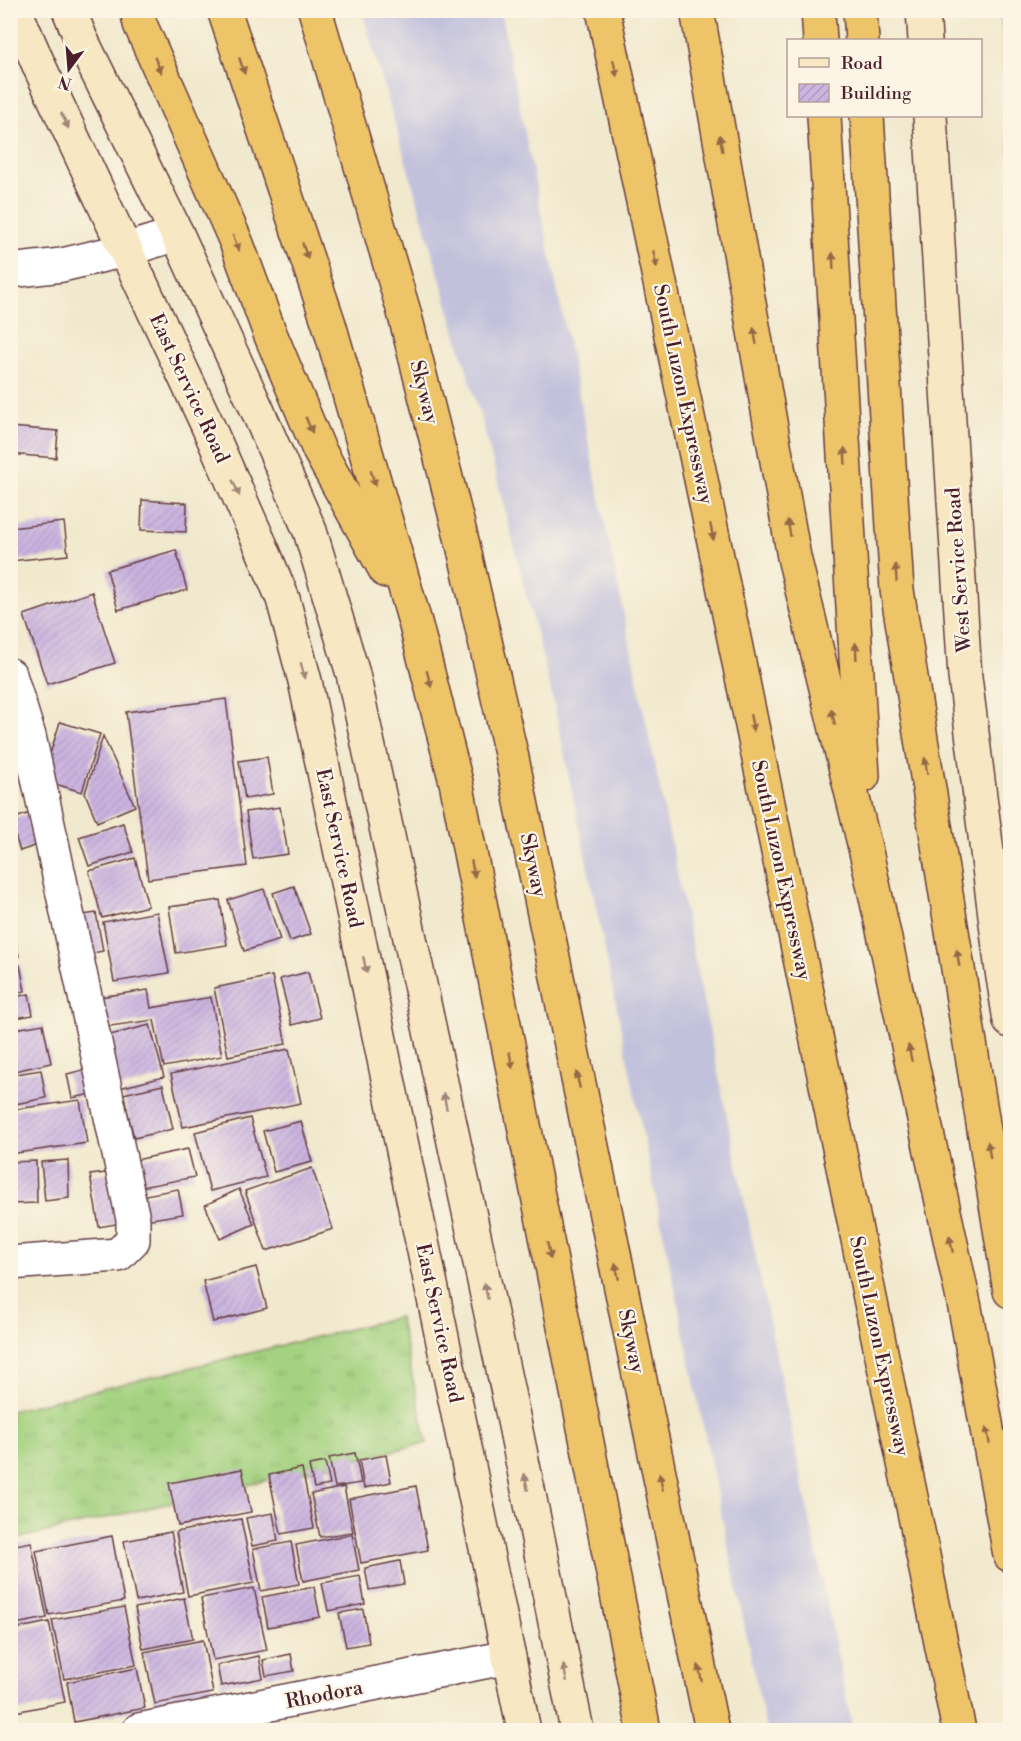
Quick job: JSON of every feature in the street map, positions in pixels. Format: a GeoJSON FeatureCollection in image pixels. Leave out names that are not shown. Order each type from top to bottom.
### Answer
{"type":"FeatureCollection","features":[{"type":"Feature","properties":{"kind":"highway"},"geometry":{"type":"LineString","coordinates":[[137,10],[140,24],[237,244],[269,331],[319,450],[415,622]]}},
{"type":"Feature","properties":{"kind":"highway"},"geometry":{"type":"LineString","coordinates":[[224,10],[329,324],[415,622],[456,782],[644,1731]]}},
{"type":"Feature","properties":{"kind":"highway","name":"Skyway"},"geometry":{"type":"LineString","coordinates":[[315,10],[404,312],[463,545],[512,758],[712,1731]]}},
{"type":"Feature","properties":{"kind":"highway","name":"South Luzon Expressway"},"geometry":{"type":"LineString","coordinates":[[603,10],[959,1731]]}},
{"type":"Feature","properties":{"kind":"highway"},"geometry":{"type":"LineString","coordinates":[[697,10],[794,557],[867,856],[965,1308],[1011,1555]]}},
{"type":"Feature","properties":{"kind":"highway"},"geometry":{"type":"LineString","coordinates":[[818,10],[820,39]]}},
{"type":"Feature","properties":{"kind":"highway"},"geometry":{"type":"LineString","coordinates":[[860,10],[862,39]]}},
{"type":"Feature","properties":{"kind":"highway"},"geometry":{"type":"LineString","coordinates":[[824,117],[867,856]]}},
{"type":"Feature","properties":{"kind":"highway"},"geometry":{"type":"LineString","coordinates":[[867,117],[897,590],[1011,1291]]}},
{"type":"Feature","properties":{"kind":"main road","name":"East Service Road"},"geometry":{"type":"LineString","coordinates":[[15,10],[207,424],[283,599],[305,681],[524,1731]]}},
{"type":"Feature","properties":{"kind":"main road"},"geometry":{"type":"LineString","coordinates":[[69,10],[177,234],[310,531],[353,674],[512,1411],[577,1731]]}},
{"type":"Feature","properties":{"kind":"main road"},"geometry":{"type":"LineString","coordinates":[[923,10],[925,39]]}},
{"type":"Feature","properties":{"kind":"main road","name":"West Service Road"},"geometry":{"type":"LineString","coordinates":[[930,117],[965,677],[1002,972],[1011,1021]]}},
{"type":"Feature","properties":{"kind":"main road"},"geometry":{"type":"LineString","coordinates":[[461,1423],[512,1411]]}},
{"type":"Feature","properties":{"kind":"street"},"geometry":{"type":"LineString","coordinates":[[10,271],[63,265],[177,234]]}},
{"type":"Feature","properties":{"kind":"street"},"geometry":{"type":"LineString","coordinates":[[10,675],[29,736],[133,1219],[133,1240],[118,1255],[10,1263]]}},
{"type":"Feature","properties":{"kind":"street","name":"Rhodora"},"geometry":{"type":"LineString","coordinates":[[139,1731],[509,1657]]}},
{"type":"Feature","properties":{"kind":"shaded area"},"geometry":{"type":"Polygon","coordinates":[[[362,11],[500,11],[853,1730],[766,1730],[553,699],[488,443],[362,11]]]}},
{"type":"Feature","properties":{"kind":"green space"},"geometry":{"type":"Polygon","coordinates":[[[1001,11],[1010,11],[1010,155],[1009,100],[1001,11]]]}},
{"type":"Feature","properties":{"kind":"green space"},"geometry":{"type":"Polygon","coordinates":[[[399,1317],[427,1443],[11,1540],[10,1411],[399,1317]]]}},
{"type":"Feature","properties":{"kind":"building"},"geometry":{"type":"Polygon","coordinates":[[[10,427],[58,431],[56,458],[10,454],[10,427]]]}},
{"type":"Feature","properties":{"kind":"building"},"geometry":{"type":"Polygon","coordinates":[[[142,500],[187,503],[186,532],[141,530],[142,500]]]}},
{"type":"Feature","properties":{"kind":"building"},"geometry":{"type":"Polygon","coordinates":[[[64,522],[68,555],[10,561],[10,528],[64,522]]]}},
{"type":"Feature","properties":{"kind":"building"},"geometry":{"type":"Polygon","coordinates":[[[176,550],[187,590],[118,610],[107,570],[176,550]]]}},
{"type":"Feature","properties":{"kind":"building"},"geometry":{"type":"Polygon","coordinates":[[[92,592],[115,663],[47,684],[24,615],[92,592]]]}},
{"type":"Feature","properties":{"kind":"building"},"geometry":{"type":"Polygon","coordinates":[[[226,699],[247,866],[148,879],[126,712],[226,699]]]}},
{"type":"Feature","properties":{"kind":"building"},"geometry":{"type":"Polygon","coordinates":[[[60,722],[100,734],[82,792],[42,780],[60,722]]]}},
{"type":"Feature","properties":{"kind":"building"},"geometry":{"type":"Polygon","coordinates":[[[10,735],[23,739],[29,750],[10,784],[10,735]]]}},
{"type":"Feature","properties":{"kind":"building"},"geometry":{"type":"Polygon","coordinates":[[[103,736],[135,806],[97,822],[85,793],[103,736]]]}},
{"type":"Feature","properties":{"kind":"building"},"geometry":{"type":"Polygon","coordinates":[[[267,757],[273,794],[245,799],[239,761],[267,757]]]}},
{"type":"Feature","properties":{"kind":"building"},"geometry":{"type":"Polygon","coordinates":[[[280,807],[288,854],[253,859],[246,812],[280,807]]]}},
{"type":"Feature","properties":{"kind":"building"},"geometry":{"type":"Polygon","coordinates":[[[32,812],[43,843],[20,851],[10,820],[32,812]]]}},
{"type":"Feature","properties":{"kind":"building"},"geometry":{"type":"Polygon","coordinates":[[[123,823],[133,852],[89,866],[79,837],[123,823]]]}},
{"type":"Feature","properties":{"kind":"building"},"geometry":{"type":"Polygon","coordinates":[[[135,858],[148,906],[102,918],[89,871],[135,858]]]}},
{"type":"Feature","properties":{"kind":"building"},"geometry":{"type":"Polygon","coordinates":[[[294,886],[311,934],[290,941],[273,893],[294,886]]]}},
{"type":"Feature","properties":{"kind":"building"},"geometry":{"type":"Polygon","coordinates":[[[264,889],[280,940],[244,951],[228,900],[264,889]]]}},
{"type":"Feature","properties":{"kind":"building"},"geometry":{"type":"Polygon","coordinates":[[[220,900],[227,945],[176,953],[169,907],[220,900]]]}},
{"type":"Feature","properties":{"kind":"building"},"geometry":{"type":"Polygon","coordinates":[[[157,912],[169,973],[114,982],[103,922],[157,912]]]}},
{"type":"Feature","properties":{"kind":"building"},"geometry":{"type":"Polygon","coordinates":[[[96,913],[103,951],[83,955],[76,916],[96,913]]]}},
{"type":"Feature","properties":{"kind":"building"},"geometry":{"type":"Polygon","coordinates":[[[10,924],[19,956],[10,958],[10,924]]]}},
{"type":"Feature","properties":{"kind":"building"},"geometry":{"type":"Polygon","coordinates":[[[20,965],[25,991],[10,994],[10,967],[20,965]]]}},
{"type":"Feature","properties":{"kind":"building"},"geometry":{"type":"Polygon","coordinates":[[[308,972],[320,1018],[292,1025],[280,979],[308,972]]]}},
{"type":"Feature","properties":{"kind":"building"},"geometry":{"type":"Polygon","coordinates":[[[272,976],[286,1044],[228,1056],[214,988],[272,976]]]}},
{"type":"Feature","properties":{"kind":"building"},"geometry":{"type":"Polygon","coordinates":[[[148,990],[151,1008],[211,997],[222,1056],[164,1067],[154,1020],[103,1027],[99,997],[148,990]]]}},
{"type":"Feature","properties":{"kind":"building"},"geometry":{"type":"Polygon","coordinates":[[[29,994],[33,1015],[10,1019],[10,998],[29,994]]]}},
{"type":"Feature","properties":{"kind":"building"},"geometry":{"type":"Polygon","coordinates":[[[43,1024],[51,1063],[10,1072],[10,1030],[43,1024]]]}},
{"type":"Feature","properties":{"kind":"building"},"geometry":{"type":"Polygon","coordinates":[[[150,1025],[164,1077],[111,1090],[98,1038],[150,1025]]]}},
{"type":"Feature","properties":{"kind":"building"},"geometry":{"type":"Polygon","coordinates":[[[289,1049],[301,1103],[183,1127],[171,1074],[289,1049]]]}},
{"type":"Feature","properties":{"kind":"building"},"geometry":{"type":"Polygon","coordinates":[[[87,1069],[92,1094],[72,1098],[67,1074],[87,1069]]]}},
{"type":"Feature","properties":{"kind":"building"},"geometry":{"type":"Polygon","coordinates":[[[41,1070],[46,1098],[10,1105],[10,1075],[41,1070]]]}},
{"type":"Feature","properties":{"kind":"building"},"geometry":{"type":"Polygon","coordinates":[[[163,1085],[173,1129],[134,1138],[123,1094],[163,1085]]]}},
{"type":"Feature","properties":{"kind":"building"},"geometry":{"type":"Polygon","coordinates":[[[80,1100],[87,1143],[10,1154],[10,1110],[80,1100]]]}},
{"type":"Feature","properties":{"kind":"building"},"geometry":{"type":"Polygon","coordinates":[[[250,1118],[266,1177],[210,1191],[195,1132],[250,1118]]]}},
{"type":"Feature","properties":{"kind":"building"},"geometry":{"type":"Polygon","coordinates":[[[301,1121],[312,1162],[274,1172],[263,1131],[301,1121]]]}},
{"type":"Feature","properties":{"kind":"building"},"geometry":{"type":"Polygon","coordinates":[[[188,1149],[195,1177],[136,1188],[131,1161],[188,1149]]]}},
{"type":"Feature","properties":{"kind":"building"},"geometry":{"type":"Polygon","coordinates":[[[68,1160],[69,1198],[45,1201],[41,1162],[68,1160]]]}},
{"type":"Feature","properties":{"kind":"building"},"geometry":{"type":"Polygon","coordinates":[[[36,1161],[37,1203],[10,1204],[10,1162],[36,1161]]]}},
{"type":"Feature","properties":{"kind":"building"},"geometry":{"type":"Polygon","coordinates":[[[312,1168],[333,1229],[266,1251],[245,1191],[312,1168]]]}},
{"type":"Feature","properties":{"kind":"building"},"geometry":{"type":"Polygon","coordinates":[[[114,1172],[122,1223],[99,1227],[90,1175],[114,1172]]]}},
{"type":"Feature","properties":{"kind":"building"},"geometry":{"type":"Polygon","coordinates":[[[178,1189],[183,1214],[145,1220],[140,1196],[178,1189]]]}},
{"type":"Feature","properties":{"kind":"building"},"geometry":{"type":"Polygon","coordinates":[[[239,1189],[254,1224],[220,1239],[205,1205],[239,1189]]]}},
{"type":"Feature","properties":{"kind":"building"},"geometry":{"type":"Polygon","coordinates":[[[256,1267],[267,1308],[213,1322],[203,1281],[256,1267]]]}},
{"type":"Feature","properties":{"kind":"building"},"geometry":{"type":"Polygon","coordinates":[[[355,1453],[361,1483],[335,1487],[329,1458],[355,1453]]]}},
{"type":"Feature","properties":{"kind":"building"},"geometry":{"type":"Polygon","coordinates":[[[386,1455],[391,1482],[364,1488],[359,1460],[386,1455]]]}},
{"type":"Feature","properties":{"kind":"building"},"geometry":{"type":"Polygon","coordinates":[[[325,1462],[330,1485],[314,1488],[309,1465],[325,1462]]]}},
{"type":"Feature","properties":{"kind":"building"},"geometry":{"type":"Polygon","coordinates":[[[302,1468],[314,1528],[281,1534],[269,1475],[302,1468]]]}},
{"type":"Feature","properties":{"kind":"building"},"geometry":{"type":"Polygon","coordinates":[[[242,1469],[251,1512],[178,1526],[169,1483],[242,1469]]]}},
{"type":"Feature","properties":{"kind":"building"},"geometry":{"type":"Polygon","coordinates":[[[416,1486],[428,1550],[361,1563],[349,1499],[416,1486]]]}},
{"type":"Feature","properties":{"kind":"building"},"geometry":{"type":"Polygon","coordinates":[[[344,1487],[353,1532],[320,1537],[311,1494],[344,1487]]]}},
{"type":"Feature","properties":{"kind":"building"},"geometry":{"type":"Polygon","coordinates":[[[273,1513],[278,1541],[252,1546],[246,1518],[273,1513]]]}},
{"type":"Feature","properties":{"kind":"building"},"geometry":{"type":"Polygon","coordinates":[[[241,1519],[254,1583],[188,1596],[176,1532],[241,1519]]]}},
{"type":"Feature","properties":{"kind":"building"},"geometry":{"type":"Polygon","coordinates":[[[171,1532],[183,1592],[136,1601],[124,1541],[171,1532]]]}},
{"type":"Feature","properties":{"kind":"building"},"geometry":{"type":"Polygon","coordinates":[[[352,1534],[359,1570],[303,1581],[296,1545],[352,1534]]]}},
{"type":"Feature","properties":{"kind":"building"},"geometry":{"type":"Polygon","coordinates":[[[112,1536],[124,1601],[49,1615],[36,1551],[112,1536]]]}},
{"type":"Feature","properties":{"kind":"building"},"geometry":{"type":"Polygon","coordinates":[[[31,1542],[47,1618],[10,1625],[10,1546],[31,1542]]]}},
{"type":"Feature","properties":{"kind":"building"},"geometry":{"type":"Polygon","coordinates":[[[291,1542],[299,1584],[261,1591],[253,1549],[291,1542]]]}},
{"type":"Feature","properties":{"kind":"building"},"geometry":{"type":"Polygon","coordinates":[[[400,1561],[404,1584],[369,1590],[365,1568],[400,1561]]]}},
{"type":"Feature","properties":{"kind":"building"},"geometry":{"type":"Polygon","coordinates":[[[360,1576],[365,1604],[328,1611],[322,1583],[360,1576]]]}},
{"type":"Feature","properties":{"kind":"building"},"geometry":{"type":"Polygon","coordinates":[[[314,1587],[320,1617],[268,1627],[262,1597],[314,1587]]]}},
{"type":"Feature","properties":{"kind":"building"},"geometry":{"type":"Polygon","coordinates":[[[254,1588],[267,1650],[213,1660],[201,1598],[254,1588]]]}},
{"type":"Feature","properties":{"kind":"building"},"geometry":{"type":"Polygon","coordinates":[[[184,1598],[193,1639],[143,1649],[135,1608],[184,1598]]]}},
{"type":"Feature","properties":{"kind":"building"},"geometry":{"type":"Polygon","coordinates":[[[124,1607],[136,1665],[64,1679],[52,1620],[124,1607]]]}},
{"type":"Feature","properties":{"kind":"building"},"geometry":{"type":"Polygon","coordinates":[[[363,1609],[369,1643],[346,1647],[339,1613],[363,1609]]]}},
{"type":"Feature","properties":{"kind":"building"},"geometry":{"type":"Polygon","coordinates":[[[49,1622],[65,1702],[10,1713],[10,1630],[49,1622]]]}},
{"type":"Feature","properties":{"kind":"building"},"geometry":{"type":"Polygon","coordinates":[[[203,1640],[213,1693],[155,1704],[144,1652],[203,1640]]]}},
{"type":"Feature","properties":{"kind":"building"},"geometry":{"type":"Polygon","coordinates":[[[291,1654],[294,1671],[266,1676],[263,1660],[291,1654]]]}},
{"type":"Feature","properties":{"kind":"building"},"geometry":{"type":"Polygon","coordinates":[[[259,1656],[263,1678],[221,1686],[217,1665],[259,1656]]]}},
{"type":"Feature","properties":{"kind":"building"},"geometry":{"type":"Polygon","coordinates":[[[137,1668],[145,1708],[74,1722],[67,1682],[137,1668]]]}}]}
